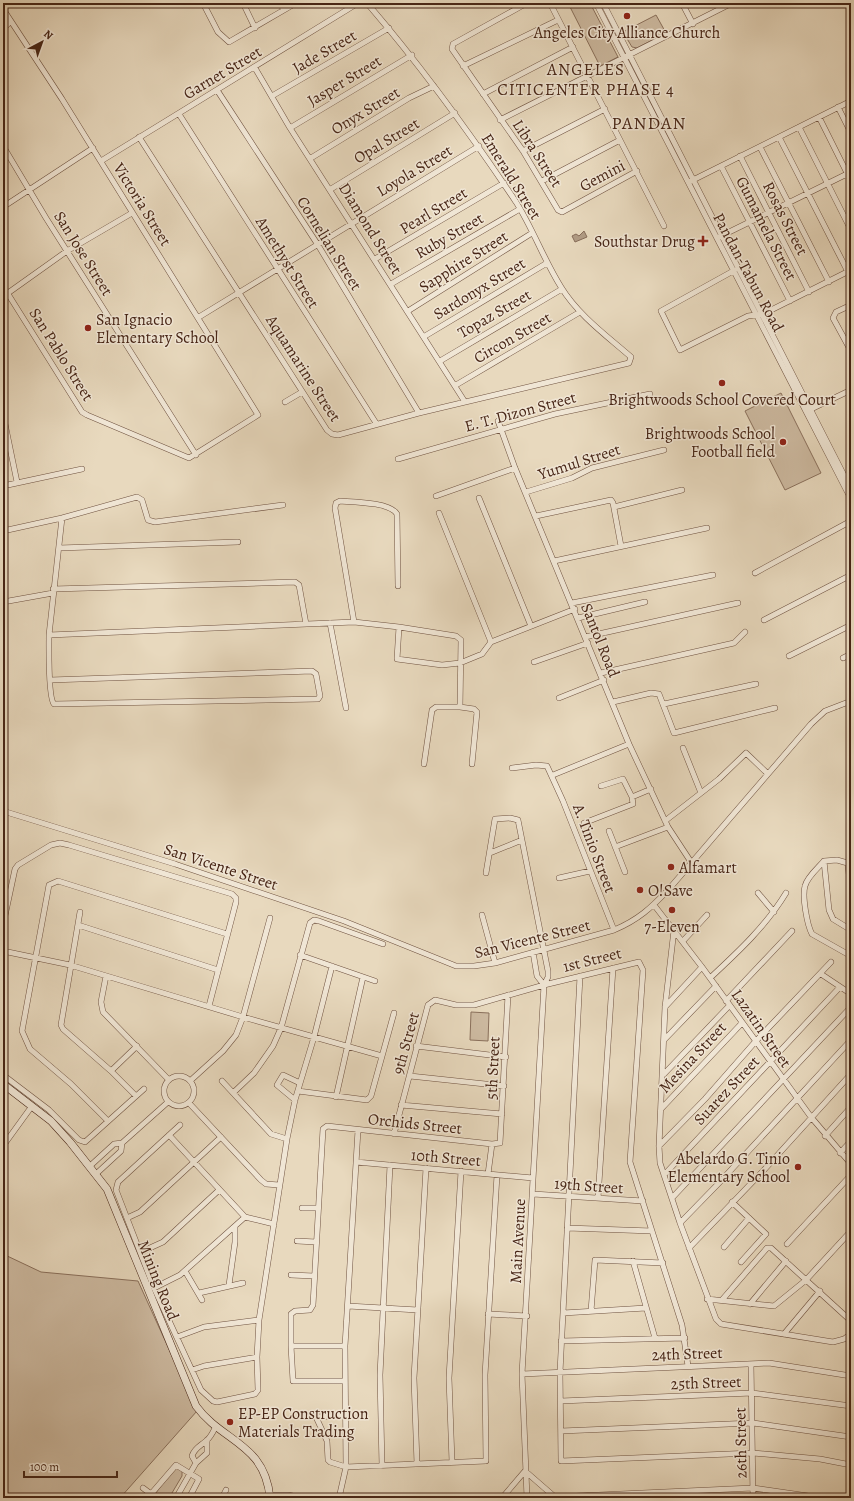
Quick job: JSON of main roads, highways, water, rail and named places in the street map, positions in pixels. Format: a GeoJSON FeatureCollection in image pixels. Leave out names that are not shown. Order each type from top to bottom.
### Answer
{"type":"FeatureCollection","features":[{"type":"Feature","properties":{"kind":"place","name":"Angeles City Alliance Church"},"geometry":{"type":"Point","coordinates":[627,16]}},
{"type":"Feature","properties":{"kind":"place","name":"Southstar Drug"},"geometry":{"type":"Point","coordinates":[703,241]}},
{"type":"Feature","properties":{"kind":"place","name":"San Ignacio Elementary School"},"geometry":{"type":"Point","coordinates":[88,328]}},
{"type":"Feature","properties":{"kind":"place","name":"Brightwoods School Covered Court"},"geometry":{"type":"Point","coordinates":[722,383]}},
{"type":"Feature","properties":{"kind":"place","name":"Brightwoods School Football field"},"geometry":{"type":"Point","coordinates":[783,442]}},
{"type":"Feature","properties":{"kind":"place","name":"Alfamart"},"geometry":{"type":"Point","coordinates":[671,867]}},
{"type":"Feature","properties":{"kind":"place","name":"O!Save"},"geometry":{"type":"Point","coordinates":[640,890]}},
{"type":"Feature","properties":{"kind":"place","name":"7-Eleven"},"geometry":{"type":"Point","coordinates":[672,910]}},
{"type":"Feature","properties":{"kind":"place","name":"Abelardo G. Tinio Elementary School"},"geometry":{"type":"Point","coordinates":[798,1167]}},
{"type":"Feature","properties":{"kind":"place","name":"EP-EP Construction Materials Trading"},"geometry":{"type":"Point","coordinates":[230,1422]}},
{"type":"Feature","properties":{"kind":"district","name":"ANGELES CITICENTER PHASE 4"},"geometry":{"type":"Point","coordinates":[586,79]}},
{"type":"Feature","properties":{"kind":"district","name":"PANDAN"},"geometry":{"type":"Point","coordinates":[649,123]}}]}
